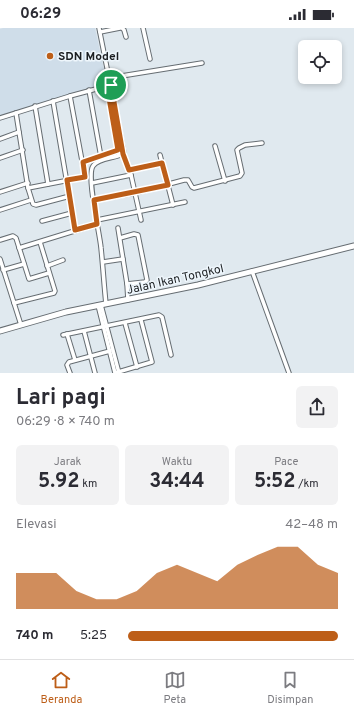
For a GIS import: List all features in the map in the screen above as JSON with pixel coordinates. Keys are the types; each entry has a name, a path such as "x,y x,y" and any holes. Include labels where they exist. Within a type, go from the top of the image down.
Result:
{"street":[{"path":"83,162 118,150 109,78 99,30 120,28 124,30 126,37"},
{"path":"143,28 150,59"},
{"path":"109,78 202,63"},
{"path":"0,118 88,90 109,86"},
{"path":"109,86 123,154 131,175 141,220"},
{"path":"88,90 101,157"},
{"path":"28,188 85,177 70,96"},
{"path":"53,101 75,230"},
{"path":"35,106 48,184"},
{"path":"16,113 31,200 36,205 70,196"},
{"path":"0,139 20,132"},
{"path":"94,200 135,193 188,180 194,188 225,181 242,175 237,150 245,145 262,143"},
{"path":"215,146 225,181"},
{"path":"0,158 23,150"},
{"path":"123,154 95,164 92,169 94,200 103,262 102,305 104,327 117,373 148,364 152,361 141,320"},
{"path":"160,155 173,205"},
{"path":"129,170 162,163"},
{"path":"92,183 131,175"},
{"path":"0,192 28,183"},
{"path":"0,210 31,200"},
{"path":"19,248 97,222 139,211 185,202"},
{"path":"42,221 72,213"},
{"path":"118,228 127,284 128,300"},
{"path":"120,238 134,234 138,235 147,280 145,282 127,284"},
{"path":"0,240 15,236 30,279 49,273"},
{"path":"14,303 54,293 55,291 40,242"},
{"name":"Jalan Ikan Tongkol","path":"0,331 66,312 128,300 354,246"},
{"path":"0,259 21,325"},
{"path":"103,262 123,259"},
{"path":"47,266 63,260"},
{"path":"3,270 24,264"},
{"path":"252,271 289,373"},
{"path":"62,335 161,316 172,355"},
{"path":"125,323 137,367"},
{"path":"84,331 95,373"},
{"path":"67,334 75,360"},
{"path":"70,373 67,364 75,360 111,351"}],"shaded area":[{"name":"SDN Model","path":"95,28 107,83 0,116 0,29"}],"place":[{"name":"SDN Model","path":"50,56"}],"route":[{"path":"111,85 123,154 129,170 162,163 168,185 135,193 94,200 97,224 75,230 67,180 85,177 83,162 116,152 118,150 107,86 111,85"}]}
